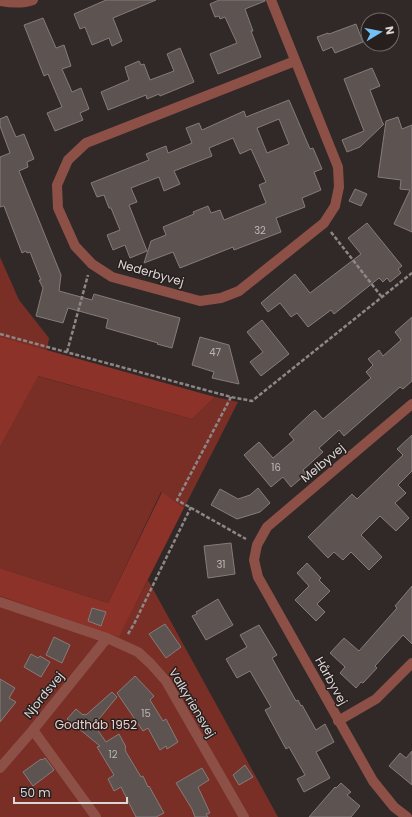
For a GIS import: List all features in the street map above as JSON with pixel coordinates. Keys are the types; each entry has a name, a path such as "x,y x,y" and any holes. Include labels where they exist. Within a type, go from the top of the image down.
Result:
{"street":[{"path":"0,2 12,3 28,2 33,0"},
{"name":"Nederbyvej","path":"271,0 338,167 339,187 335,206 324,223 239,291 221,298 200,301 112,277 92,264 75,246 58,208 57,185 68,160 86,143 295,61"},
{"name":"Melbyvej","path":"257,545 267,527 412,404"},
{"name":"Hårbyvej","path":"257,545 254,560 258,577 373,781 394,807 407,817"},
{"name":"Valkyriensvej","path":"0,602 107,638 138,652 166,681 244,817"},
{"name":"Njordsvej","path":"0,768 33,730 107,638"},
{"path":"338,721 376,699 412,662"},
{"path":"33,730 96,817"}],"path":[{"path":"324,223 381,296"},
{"path":"67,352 92,264"},
{"path":"0,334 231,397 252,400 381,296 412,273"},
{"path":"231,397 177,500 257,545"},
{"path":"121,644 134,624 191,507"}],"green space":[{"path":"0,257 19,300 49,338 47,350 0,338"},
{"path":"37,376 192,419 215,397 238,402 184,508 161,492 108,603 0,568 0,447"},
{"name":"Godthåb 1952","path":"148,580 278,817 0,817 0,596 119,636"}],"shaded area":[{"path":"0,337 215,397 192,419 38,376 0,447"},
{"path":"162,492 184,508 119,637 0,596 0,568 108,603"}],"building":[{"path":"106,0 156,0 113,18 122,41 112,46 109,38 92,45 85,27 80,29 74,14"},
{"path":"219,0 265,1 245,9 253,31 251,31 261,57 218,74 210,54 237,43 225,17 220,19 219,16 215,17 210,4"},
{"path":"43,18 56,48 64,45 71,66 62,69 72,92 81,88 89,109 80,113 83,120 55,131 47,113 62,107 48,74 44,76 24,25"},
{"path":"356,24 360,34 360,43 335,53 332,47 323,51 317,37 328,33 329,34"},
{"path":"180,48 194,82 160,96 159,94 147,99 146,95 108,110 101,92 129,80 125,67 139,61 141,65 144,64 150,80 174,71 167,54"},
{"path":"372,68 380,86 370,90 384,124 360,147 347,152 342,140 364,131 344,79"},
{"path":"289,100 310,149 313,148 322,169 314,172 321,190 302,198 305,207 276,218 281,232 234,250 233,247 180,268 173,252 144,263 151,241 166,235 163,227 194,214 193,212 208,206 211,213 220,210 224,220 266,203 259,185 266,182 251,149 240,154 233,138 209,148 212,156 174,171 180,184 164,191 159,177 131,188 137,202 129,205 147,251 130,258 125,245 113,250 107,235 120,230 104,195 97,197 91,183 149,160 146,154 166,146 168,153 192,143 186,128 199,123 202,130 244,111 246,117","holes":["279,119 289,144 267,153 257,128"]},
{"path":"7,116 16,137 24,134 34,159 27,162 28,167 19,171 61,275 59,291 92,300 94,294 180,318 172,348 106,328 108,319 68,308 63,323 36,316 43,288 39,280 41,280 30,252 27,253 26,251 22,253 4,206 0,207 0,157 10,153 0,126 0,119"},
{"path":"398,117 402,129 412,125 412,232 394,224 410,190 400,189 401,180 378,177 386,121"},
{"path":"355,189 367,194 361,206 349,201"},
{"path":"367,223 402,266 398,269 401,273 390,282 387,278 383,282 379,278 334,314 331,310 308,327 297,313 291,317 280,303 268,312 261,303 295,274 310,293 361,254 348,238"},
{"path":"412,317 412,381 403,389 400,387 344,436 339,430 319,448 323,452 303,470 306,474 291,487 283,477 271,487 244,455 259,442 273,458 294,440 289,434 315,410 323,419 371,378 366,372 373,365 368,359 379,350 383,356 401,340 395,332"},
{"path":"262,320 289,354 261,376 250,362 263,352 247,332"},
{"path":"200,337 229,345 239,384 212,378 214,372 192,365"},
{"path":"412,435 412,471 398,485 406,493 395,503 409,518 396,531 380,516 361,535 382,557 369,570 351,552 343,560 334,552 328,558 308,537 352,494 357,499 403,455 397,449"},
{"path":"258,488 270,503 260,512 237,519 211,505 220,489 238,499 250,495"},
{"path":"231,543 235,574 208,578 204,546"},
{"path":"307,563 321,578 319,580 330,591 317,604 325,612 316,621 295,600 309,586 297,573"},
{"path":"412,586 412,644 403,635 375,666 377,668 363,683 361,682 356,688 340,673 345,667 330,653 344,638 359,651 397,608 395,606"},
{"path":"218,599 233,625 206,640 192,616"},
{"path":"92,608 106,612 101,626 88,621"},
{"path":"165,624 181,647 166,658 149,634"},
{"path":"259,625 277,655 272,658 296,701 298,700 301,706 302,705 316,730 325,724 334,742 316,752 330,778 304,792 297,779 305,775 289,747 286,749 265,710 271,707 250,671 237,678 226,659 247,647 240,635"},
{"path":"54,637 70,645 62,663 46,655"},
{"path":"31,654 38,658 40,656 50,662 41,677 24,667"},
{"path":"135,676 154,696 150,700 163,721 166,719 178,742 167,749 166,746 160,750 148,728 143,731 117,693"},
{"path":"0,679 15,688 9,698 16,702 0,722"},
{"path":"112,692 117,697 94,725 106,742 119,734 126,747 126,752 141,777 143,776 164,813 156,817 136,817 121,787 114,791 108,779 114,775 97,747 100,746 67,719 76,709 83,715 86,715"},
{"path":"412,751 412,785 389,766 400,753 406,758"},
{"path":"45,758 54,770 33,786 23,772 41,759 42,760"},
{"path":"245,765 253,777 239,785 233,775"},
{"path":"202,768 209,780 198,787 210,813 206,814 208,817 195,817 192,809 176,783"},
{"path":"341,783 351,792 347,795 360,806 351,817 309,817 335,787 336,788"}]}
